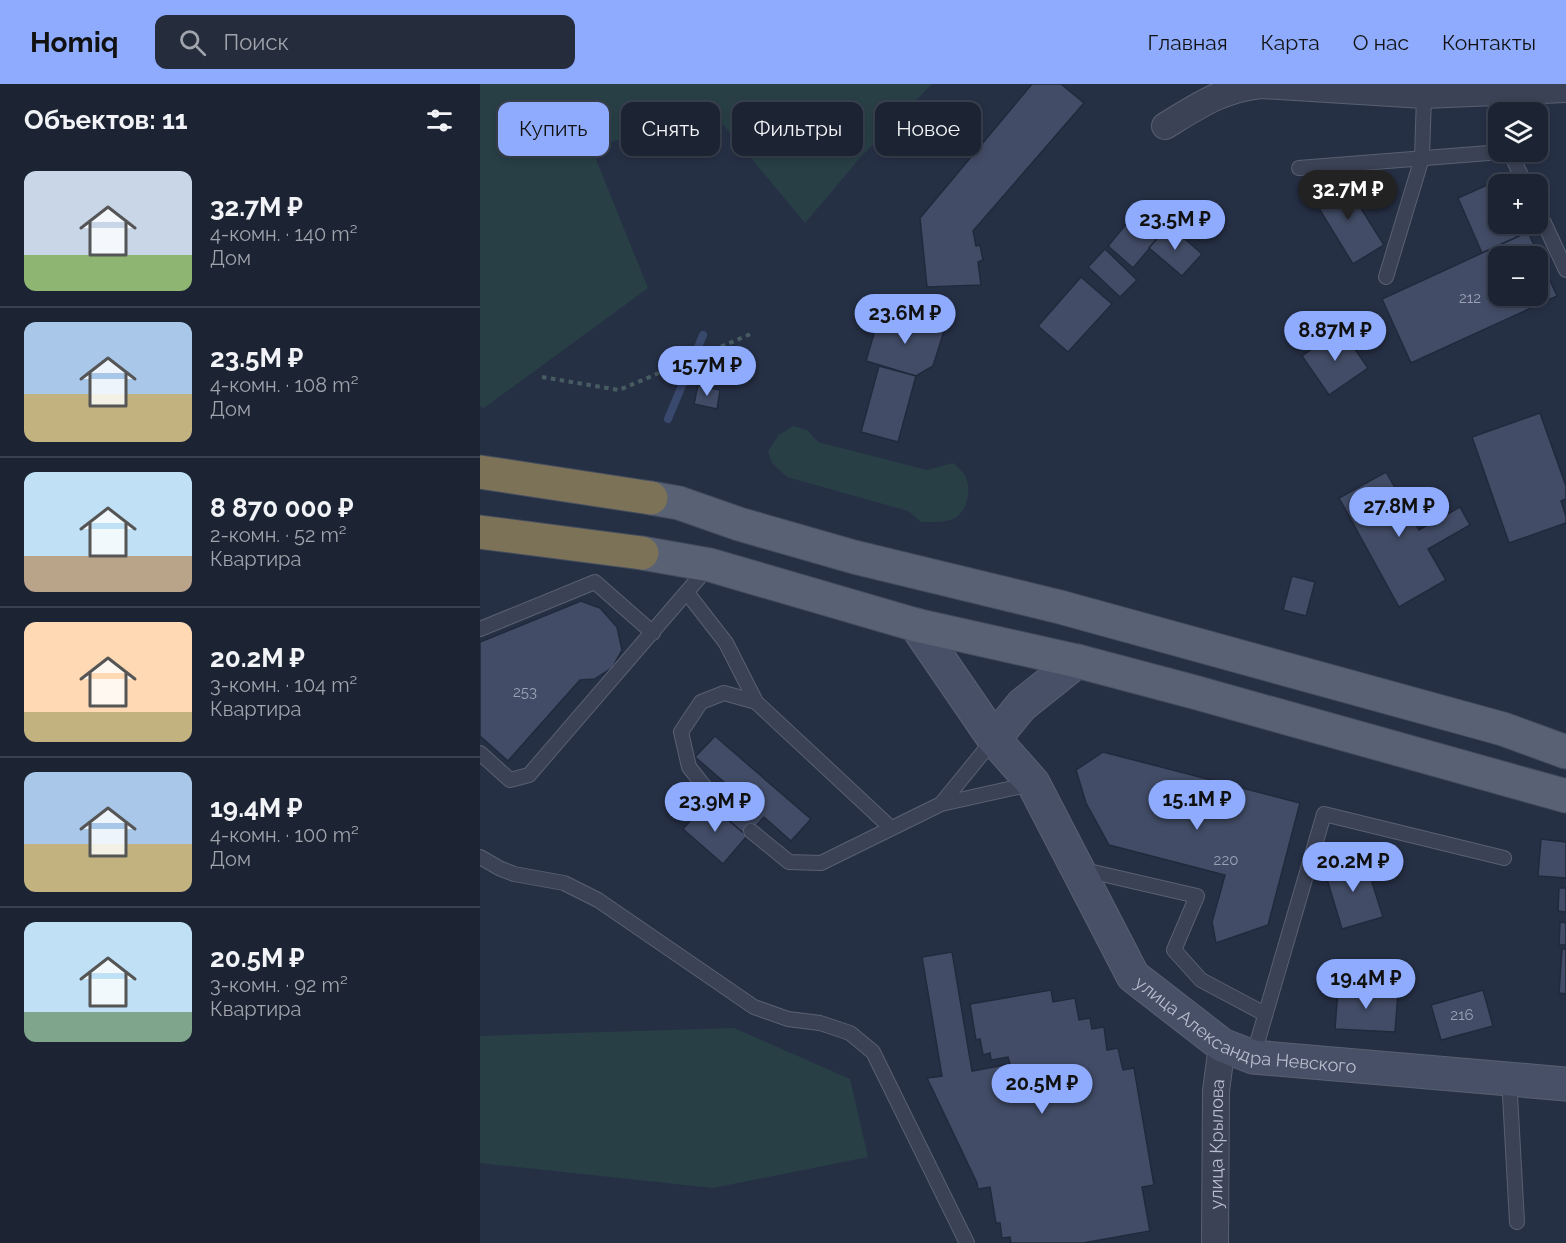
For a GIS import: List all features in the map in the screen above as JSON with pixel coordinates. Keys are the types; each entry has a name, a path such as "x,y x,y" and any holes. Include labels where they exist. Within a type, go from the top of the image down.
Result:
{"highway":[{"path":"480,472 651,498"},
{"path":"480,532 642,553"}],"main road":[{"path":"651,498 679,503 739,524 854,557 1060,607 1492,725 1566,752"},
{"path":"642,553 710,565 916,626 1077,662 1194,692 1566,796"}],"street":[{"path":"1165,126 1210,98 1244,87 1424,95 1566,89"},
{"name":"улица Александра Невского","path":"916,626 994,739 1033,783 1133,976 1222,1045 1253,1057 1509,1077 1566,1084"},
{"path":"994,739 1022,705 1077,662"},
{"name":"улица Крылова","path":"1215,1243 1216,1091 1222,1045"}],"lane":[{"path":"1386,277 1422,158 1424,95"},
{"path":"1299,168 1488,153"},
{"path":"1548,231 1566,270"},
{"path":"480,753 510,780 529,775 688,594 710,565"},
{"path":"480,629 596,582 653,633"},
{"path":"688,594 726,643 756,702 891,828"},
{"path":"712,796 689,767 681,732 701,702 724,693 756,702"},
{"path":"941,804 994,739"},
{"path":"751,831 789,862 821,863 941,804 1033,783"},
{"path":"1253,1057 1324,814 1504,858"},
{"path":"480,857 514,874 564,883 598,900 754,1007 788,1019 820,1023 850,1033 873,1052 967,1243"},
{"path":"1077,868 1197,896 1174,950 1201,980 1265,1014"},
{"path":"1509,1077 1517,1222"}],"path":[{"path":"542,377 619,390 753,333"}],"shaded area":[{"path":"480,84 932,84 914,102 875,102 875,143 863,155 863,102 732,102 732,135 720,121 720,102 621,102 621,140 609,143 609,102 498,102 498,156 595,156 648,288 484,408 480,406"},
{"path":"749,156 862,156 860,158 805,223"},
{"path":"793,426 807,430 818,442 927,470 953,463 963,473 968,485 966,504 960,514 951,520 921,522 908,511 787,477 772,463 768,451 779,435"},
{"path":"734,1028 850,1079 868,1157 713,1188 480,1163 480,1036"}],"building":[{"path":"1032,84 1061,84 1084,103 973,231 976,246 980,245 983,260 978,262 981,285 927,287 920,218 972,156 981,156 981,145"},
{"path":"1342,178 1384,245 1353,264 1312,197"},
{"path":"1488,185 1488,234 1524,234 1497,246 1488,246 1488,250 1482,253 1458,198"},
{"path":"1143,204 1169,225 1133,268 1108,246"},
{"path":"1169,225 1202,254 1182,276 1149,248"},
{"path":"1524,234 1529,234 1534,246 1497,246"},
{"path":"1105,249 1137,280 1120,297 1088,267"},
{"path":"1488,250 1488,306 1535,306 1411,363 1382,299"},
{"path":"1548,276 1557,296 1548,300"},
{"path":"1081,277 1112,304 1068,352 1038,326"},
{"path":"880,313 945,328 933,366 916,376 866,361"},
{"path":"1341,329 1368,368 1329,395 1302,356"},
{"path":"879,366 916,376 898,442 861,432"},
{"path":"698,385 720,390 717,409 694,404"},
{"path":"1540,413 1566,486 1566,499 1561,501 1566,523 1509,543 1472,437"},
{"path":"1386,472 1419,530 1460,507 1470,525 1428,549 1446,580 1399,607 1339,498"},
{"path":"1292,576 1315,582 1306,616 1283,610"},
{"path":"581,601 600,608 617,627 622,650 612,668 595,679 580,680 508,761 480,736 480,642"},
{"path":"715,736 811,819 791,841 764,817 747,836 707,802 724,782 695,757"},
{"path":"1103,752 1300,803 1268,925 1216,943 1212,922 1225,875 1109,845 1086,803 1076,770"},
{"path":"707,802 747,836 723,864 683,829"},
{"path":"1541,839 1566,842 1566,878 1538,876"},
{"path":"1364,857 1383,917 1342,929 1324,869"},
{"path":"1559,888 1566,888 1566,912 1558,911"},
{"path":"1560,922 1566,923 1566,945 1559,945"},
{"path":"1562,949 1566,949 1566,994 1559,993"},
{"path":"952,952 972,1071 1010,1064 1008,1057 991,1060 990,1053 983,1055 980,1039 976,1040 970,1004 1051,990 1053,1002 1075,998 1079,1020 1090,1018 1092,1029 1104,1027 1107,1050 1118,1048 1123,1070 1134,1068 1154,1185 1142,1187 1150,1231 1083,1243 1011,1243 1010,1237 1002,1238 1000,1223 996,1223 990,1187 978,1189 927,1078 942,1076 922,957"},
{"path":"1338,989 1398,992 1395,1032 1335,1029"},
{"path":"1483,990 1493,1026 1441,1040 1431,1005"}],"waterway":[{"path":"668,419 703,335"}]}
